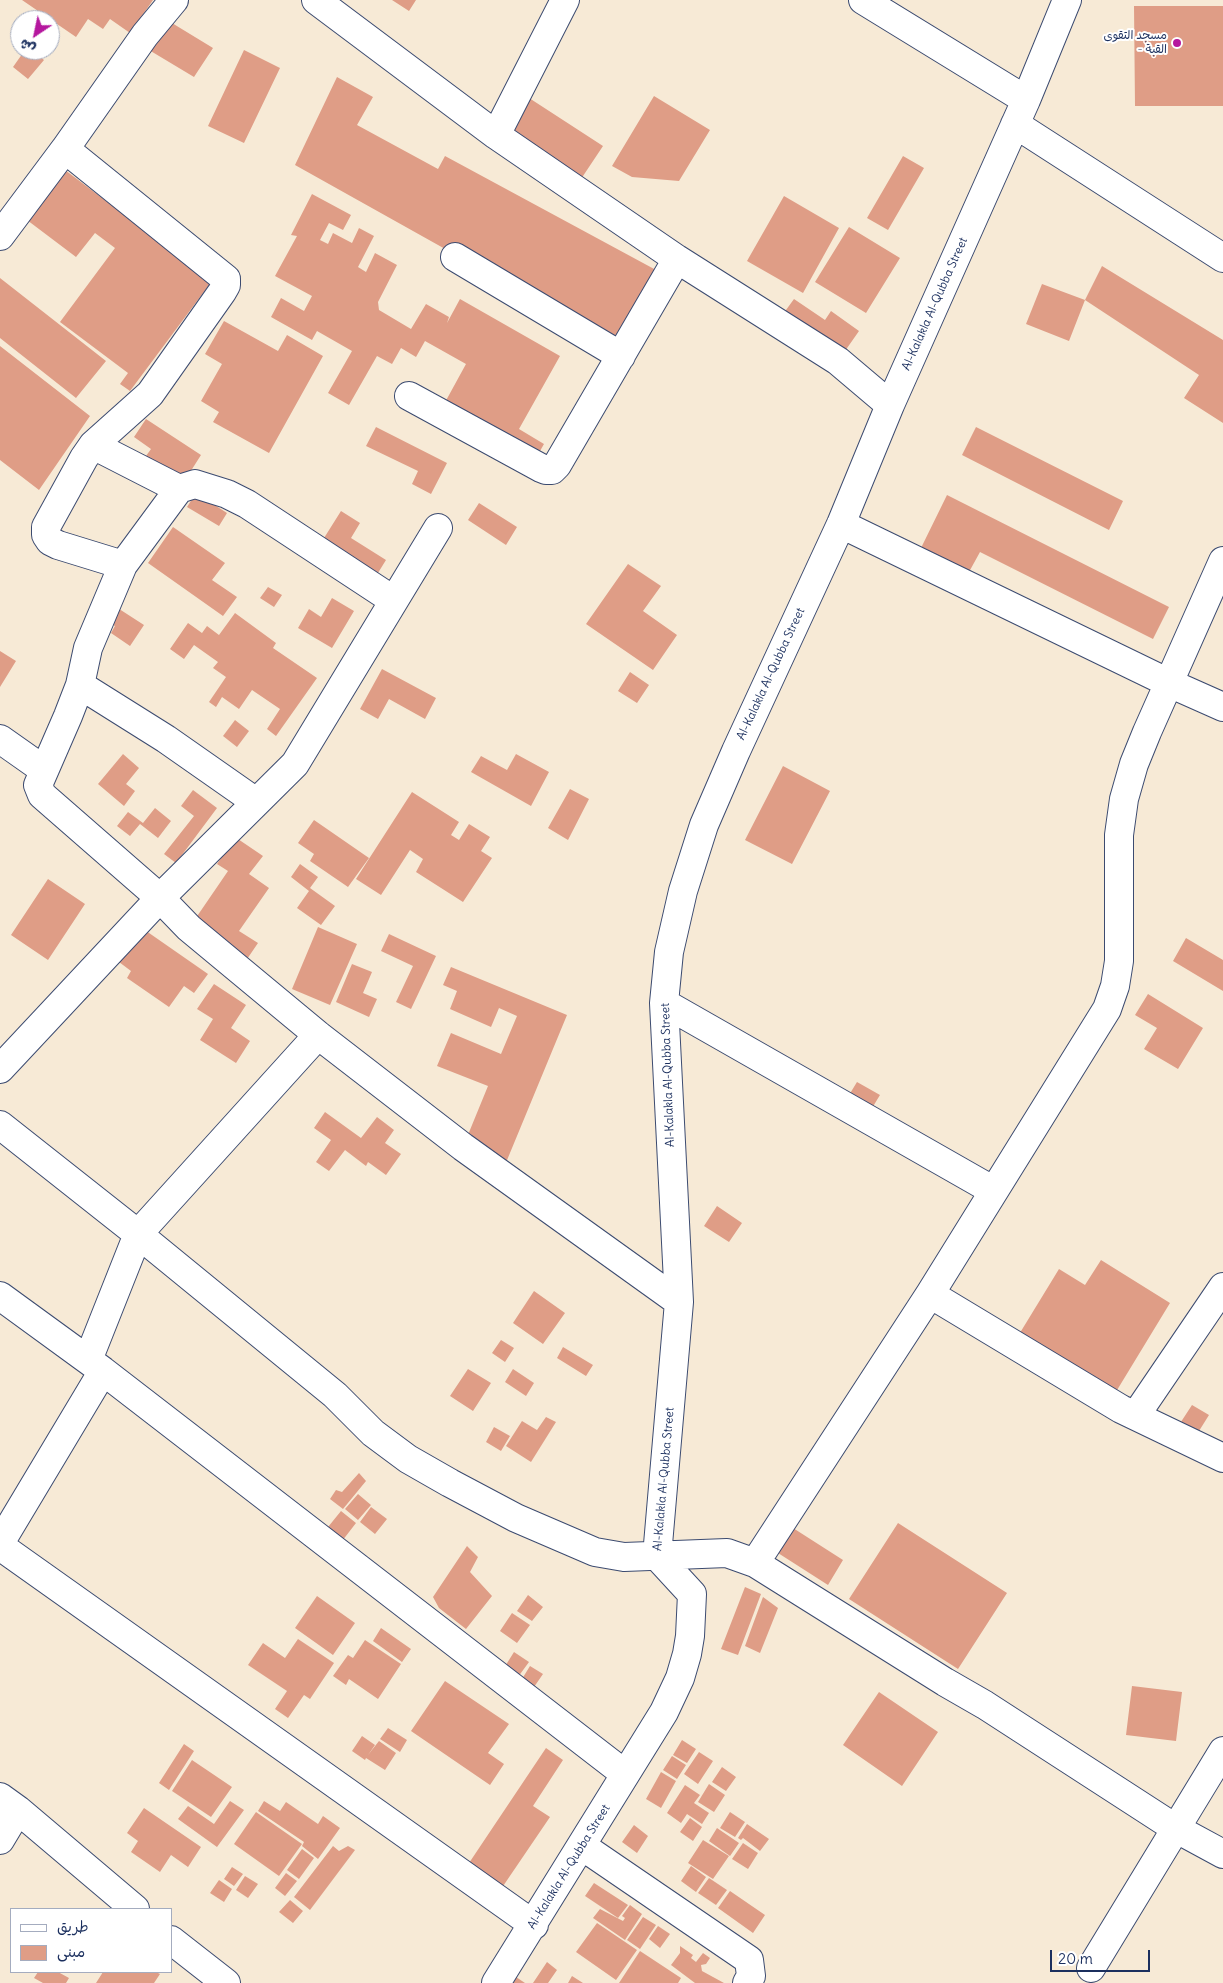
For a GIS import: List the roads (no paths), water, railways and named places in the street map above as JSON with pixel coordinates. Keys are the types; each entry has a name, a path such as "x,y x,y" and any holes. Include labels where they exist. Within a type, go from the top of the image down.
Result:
{"street":[{"path":"0,236 65,149 145,35 174,0"},
{"path":"316,0 496,135 677,259 838,361 890,405"},
{"path":"496,135 565,0"},
{"path":"863,0 1223,258"},
{"name":"Al-Kalakla Al-Qubba Street","path":"496,1983 534,1925 664,1712 680,1678 690,1636 692,1594 657,1556 679,1302 664,1003 669,952 683,890 704,825 736,751 841,524 890,405 1021,112 1067,0"},
{"path":"65,149 226,279 226,285 222,292 150,394 93,445 46,527 46,535 50,541 58,545 123,565"},
{"path":"455,257 621,356"},
{"path":"409,396 541,468 552,470 557,465 677,259"},
{"path":"93,445 179,489"},
{"path":"393,600 248,504 227,494 195,484 179,489 123,565 88,648 80,685 38,785 42,795 160,898 189,928 318,1036 463,1147 679,1302"},
{"path":"841,524 1169,683 1223,707"},
{"path":"0,1069 160,898 295,764 438,528"},
{"path":"755,1563 930,1294 1107,1009 1115,986 1119,961 1119,835 1124,799 1134,764 1223,561"},
{"path":"80,685 166,739 256,802"},
{"path":"0,739 44,770"},
{"path":"664,1003 994,1191"},
{"path":"318,1036 138,1234 96,1365 0,1544 534,1925"},
{"path":"0,1125 138,1234 335,1395 373,1432 408,1459 516,1518 595,1552 624,1556 727,1553 755,1563 985,1705 1175,1828 1223,1854"},
{"path":"1136,1415 1223,1287"},
{"path":"930,1294 1121,1409 1223,1458"},
{"path":"0,1296 96,1365 625,1774"},
{"path":"1092,1968 1223,1751"},
{"path":"0,1840 9,1804 134,1908"},
{"path":"582,1846 749,1960 751,1976 747,1983"},
{"path":"172,1941 210,1978"}],"place":[{"name":"مسجد التقوى - القبة","path":"1177,43"}]}
